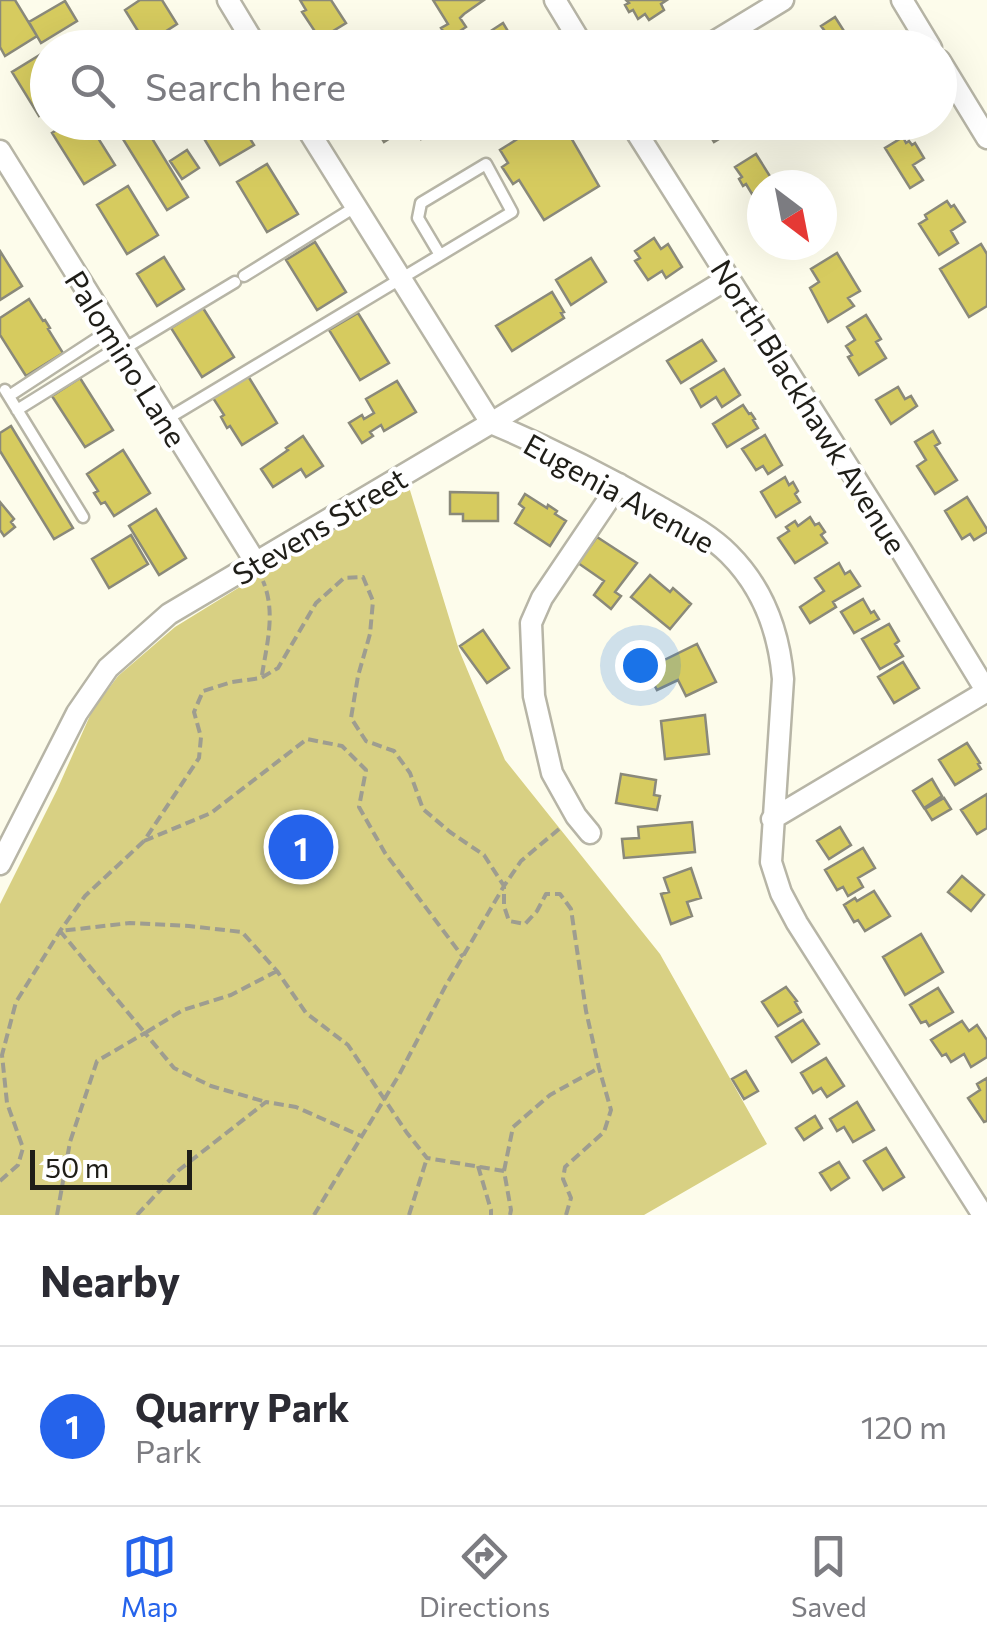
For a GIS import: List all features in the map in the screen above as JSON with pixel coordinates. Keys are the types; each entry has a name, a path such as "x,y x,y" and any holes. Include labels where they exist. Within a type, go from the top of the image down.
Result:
{"street":[{"path":"228,0 246,30"},
{"path":"554,0 573,30"},
{"path":"734,30 784,0"},
{"path":"902,0 920,30"},
{"path":"957,89 987,138"},
{"name":"Eugenia Avenue","path":"314,140 491,423 619,484 687,523 720,547 762,597 780,650 783,679 771,862 781,893 984,1215"},
{"name":"North Blackhawk Avenue","path":"642,140 987,691"},
{"name":"Palomino Lane","path":"0,151 256,563"},
{"name":"Stevens Street","path":"0,864 76,713 108,668 170,614 730,278"},
{"path":"590,833 552,772 534,696 531,624 542,598 619,484"},
{"path":"772,819 987,691"}],"lane":[{"path":"166,420 512,212 486,164 420,204 418,218 440,255"},
{"path":"83,517 7,393 240,279 356,207"},
{"path":"18,410 117,342"}],"path":[{"path":"256,563 268,593 271,620 261,678"},
{"path":"0,1182 18,1165 23,1148 6,1103 2,1056 16,1002 85,896 144,841 199,758 201,737 194,712 202,691 261,678 278,668 316,603 344,578 362,576 373,600 370,634 351,718 366,741 394,751 410,774 423,809 484,855 504,886 509,920 525,924 546,894 560,894 571,910 582,993 611,1110 604,1132 565,1167 563,1180 571,1198 566,1215"},
{"path":"144,841 211,813 306,739 342,746 366,770 359,807 385,854 464,958"},
{"path":"314,1215 504,886 520,861 560,827 566,798"},
{"path":"60,931 130,924 242,932 277,971 306,1013 348,1045 427,1158 504,1172"},
{"path":"60,931 174,1068 210,1086 296,1106 361,1136"},
{"path":"57,1215 70,1142 97,1062 183,1010 231,995 277,971"},
{"path":"510,1215 504,1172 513,1127 550,1094 599,1068"},
{"path":"137,1215 179,1170 266,1102"},
{"path":"409,1215 427,1158"},
{"path":"478,1166 490,1215"}],"shaded area":[{"path":"409,487 459,650 505,760 660,954 767,1144 644,1215 0,1215 0,904 92,711 118,676 175,627"}],"building":[{"path":"0,0 15,0 33,30 30,30 30,40 5,56 0,47"},
{"path":"140,0 162,0 177,24 168,30 137,30 125,10"},
{"path":"300,0 331,0 346,23 335,30 314,30 302,12 306,10"},
{"path":"433,0 484,0 460,18 466,27 462,30 442,30 448,24"},
{"path":"626,0 667,0 661,4 664,10 649,20 645,14 638,19 633,10 629,12"},
{"path":"65,1 77,21 62,30 34,30 29,22"},
{"path":"835,17 843,30 824,30 821,26"},
{"path":"30,61 30,101 12,72"},
{"path":"56,140 99,140 115,165 84,184"},
{"path":"124,140 153,140 188,197 167,210"},
{"path":"205,140 251,140 254,145 220,165"},
{"path":"516,140 572,140 599,186 544,220 519,180 513,184 502,167 508,163 500,150"},
{"path":"898,140 915,143 924,158 913,165 923,180 910,188 885,148"},
{"path":"187,150 199,168 182,179 170,161"},
{"path":"756,154 766,170 747,170 747,186 743,186 735,167"},
{"path":"267,164 298,214 267,232 237,182"},
{"path":"128,186 158,235 127,254 97,205"},
{"path":"947,201 965,222 951,231 958,243 939,255 919,224 927,219 925,215"},
{"path":"654,238 661,249 668,244 682,267 666,278 662,271 648,280 635,261 640,258 635,251"},
{"path":"315,242 346,292 317,310 286,260"},
{"path":"981,244 987,254 987,306 969,317 940,269"},
{"path":"0,251 22,286 0,300"},
{"path":"837,253 860,291 848,298 854,306 828,322 810,288 819,282 811,269 826,260 837,260"},
{"path":"164,257 184,289 157,306 137,274"},
{"path":"591,258 606,282 571,305 556,280"},
{"path":"552,292 564,318 512,351 496,326"},
{"path":"29,299 63,353 26,376 0,335 0,318"},
{"path":"203,308 234,357 202,377 171,328"},
{"path":"358,313 389,363 360,380 329,330"},
{"path":"866,315 881,339 876,342 886,358 859,375 848,357 852,355 846,346 855,340 847,327"},
{"path":"702,340 716,361 681,383 667,361"},
{"path":"724,369 740,395 722,407 716,397 701,407 691,389"},
{"path":"248,376 277,423 242,445 230,426 227,428 213,398"},
{"path":"80,378 113,430 85,447 52,396"},
{"path":"397,381 416,412 384,431 381,425 362,443 349,423 374,413 366,399"},
{"path":"898,387 905,399 911,396 917,406 891,424 876,400"},
{"path":"743,405 758,428 727,447 713,424"},
{"path":"11,426 73,528 54,539 0,451 0,433"},
{"path":"933,431 940,443 935,446 957,480 935,494 917,466 926,460 915,442"},
{"path":"765,435 782,465 768,474 763,466 756,470 742,449"},
{"path":"303,436 323,466 306,477 301,469 273,487 261,469"},
{"path":"123,450 150,493 114,516 105,502 101,504 87,474"},
{"path":"785,477 789,485 793,482 800,502 776,517 761,492"},
{"path":"450,492 498,493 498,521 463,521 463,514 450,514"},
{"path":"525,494 547,508 548,505 566,521 550,546 515,523 524,508 519,504"},
{"path":"967,497 987,529 974,540 970,534 962,539 945,511"},
{"path":"0,502 14,519 11,522 15,527 4,536 0,530"},
{"path":"156,509 186,558 159,575 129,526"},
{"path":"810,517 825,532 821,535 827,543 795,563 778,538 795,521 798,526"},
{"path":"131,535 148,564 109,588 92,559"},
{"path":"597,537 637,563 615,592 621,596 611,609 594,595 604,581 578,563"},
{"path":"839,563 860,586 833,602 836,607 810,623 800,607 824,591 815,578"},
{"path":"650,575 691,604 670,629 631,597"},
{"path":"863,599 879,619 854,633 841,612"},
{"path":"889,624 903,656 880,669 862,639"},
{"path":"483,630 509,668 487,683 460,646"},
{"path":"697,644 716,682 686,696 678,680 657,690 646,669"},
{"path":"903,662 919,688 894,703 878,677"},
{"path":"705,715 709,754 665,759 661,721"},
{"path":"967,743 981,769 955,785 939,760"},
{"path":"621,774 656,780 654,795 660,796 657,810 616,803"},
{"path":"932,779 942,796 924,808 913,791"},
{"path":"987,794 987,828 977,834 961,810"},
{"path":"944,798 951,809 932,820 925,809"},
{"path":"692,822 695,852 624,858 622,839 639,838 638,827"},
{"path":"840,827 851,845 829,859 817,841"},
{"path":"863,848 875,868 858,878 863,887 848,896 843,887 837,890 825,870"},
{"path":"691,868 701,898 687,902 692,916 671,924 661,894 669,892 664,878"},
{"path":"962,876 984,895 971,911 948,892"},
{"path":"874,891 890,916 865,931 844,905"},
{"path":"921,934 943,972 905,995 883,957"},
{"path":"786,987 801,1012 778,1026 762,1002"},
{"path":"938,988 953,1012 929,1026 926,1021 921,1023 910,1005"},
{"path":"803,1020 819,1044 792,1062 776,1037"},
{"path":"962,1021 969,1031 977,1025 987,1040 987,1057 971,1067 964,1054 951,1062 946,1054 942,1056 931,1040"},
{"path":"826,1058 844,1086 827,1097 821,1088 813,1093 801,1073"},
{"path":"746,1071 758,1091 744,1099 732,1079"},
{"path":"987,1078 984,1122 968,1098 980,1090 977,1084"},
{"path":"857,1102 874,1130 853,1142 844,1127 837,1131 830,1119"},
{"path":"815,1116 822,1128 804,1140 796,1128"},
{"path":"886,1148 904,1177 883,1190 864,1161"},
{"path":"839,1162 849,1178 831,1190 820,1173"}],"place":[{"name":"Quarry Park","path":"301,847"}]}
